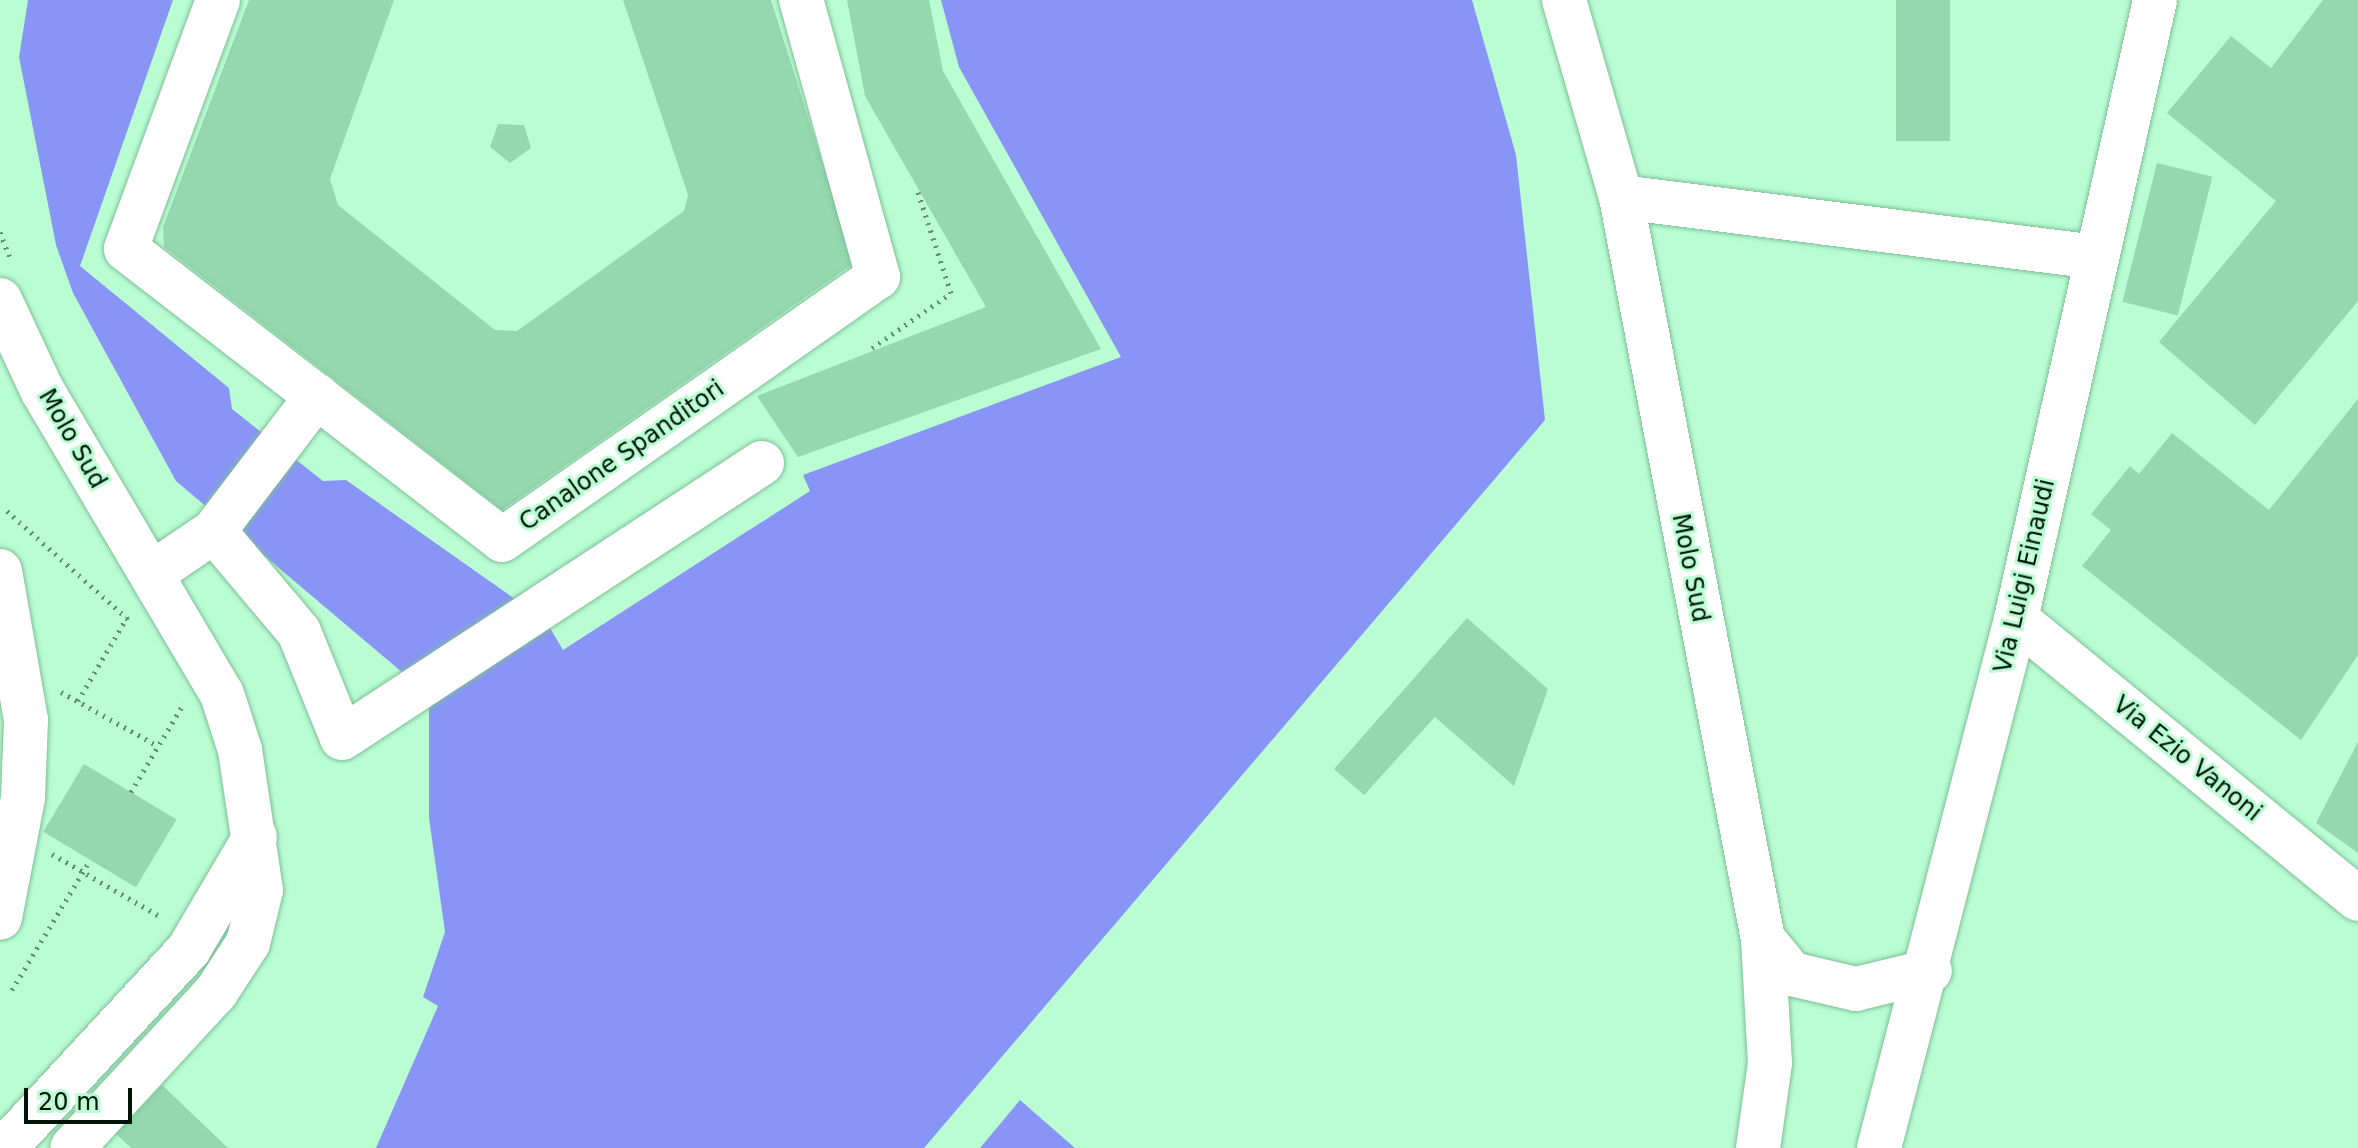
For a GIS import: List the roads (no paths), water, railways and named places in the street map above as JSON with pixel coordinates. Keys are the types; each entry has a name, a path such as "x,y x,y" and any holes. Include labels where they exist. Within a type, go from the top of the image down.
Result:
{"street":[{"name":"Canalone Spanditori","path":"218,0 126,249 306,410 502,540 878,277 801,0"},
{"name":"Molo Sud","path":"1564,0 1621,197 1763,939 1770,1063 1758,1148"},
{"name":"Via Luigi Einaudi","path":"1879,1148 1930,971 2016,619 2155,0"},
{"path":"1621,197 2097,257"},
{"name":"Molo Sud","path":"0,300 42,390 154,572 222,694 255,837 261,890 248,943 216,992 72,1148"},
{"path":"154,572 216,526 306,410"},
{"path":"216,526 299,632 342,738 762,463"},
{"path":"0,571 23,676 23,798 0,918"},
{"name":"Via Ezio Vanoni","path":"2016,619 2358,899"},
{"path":"5,1148 189,949 255,837"},
{"name":"Molo Sud","path":"1763,939 1792,974 1856,989 1930,971"}],"water":[{"path":"28,0 173,0 80,266 229,388 232,409 323,481 346,480 546,621 563,650 810,491 803,475 1121,357 959,67 941,0 1472,0 1516,155 1545,420 924,1148 376,1148 438,1006 423,997 445,932 429,818 429,695 176,481 73,293 56,245 19,57"},
{"path":"1020,1100 1075,1148 980,1148"}]}
